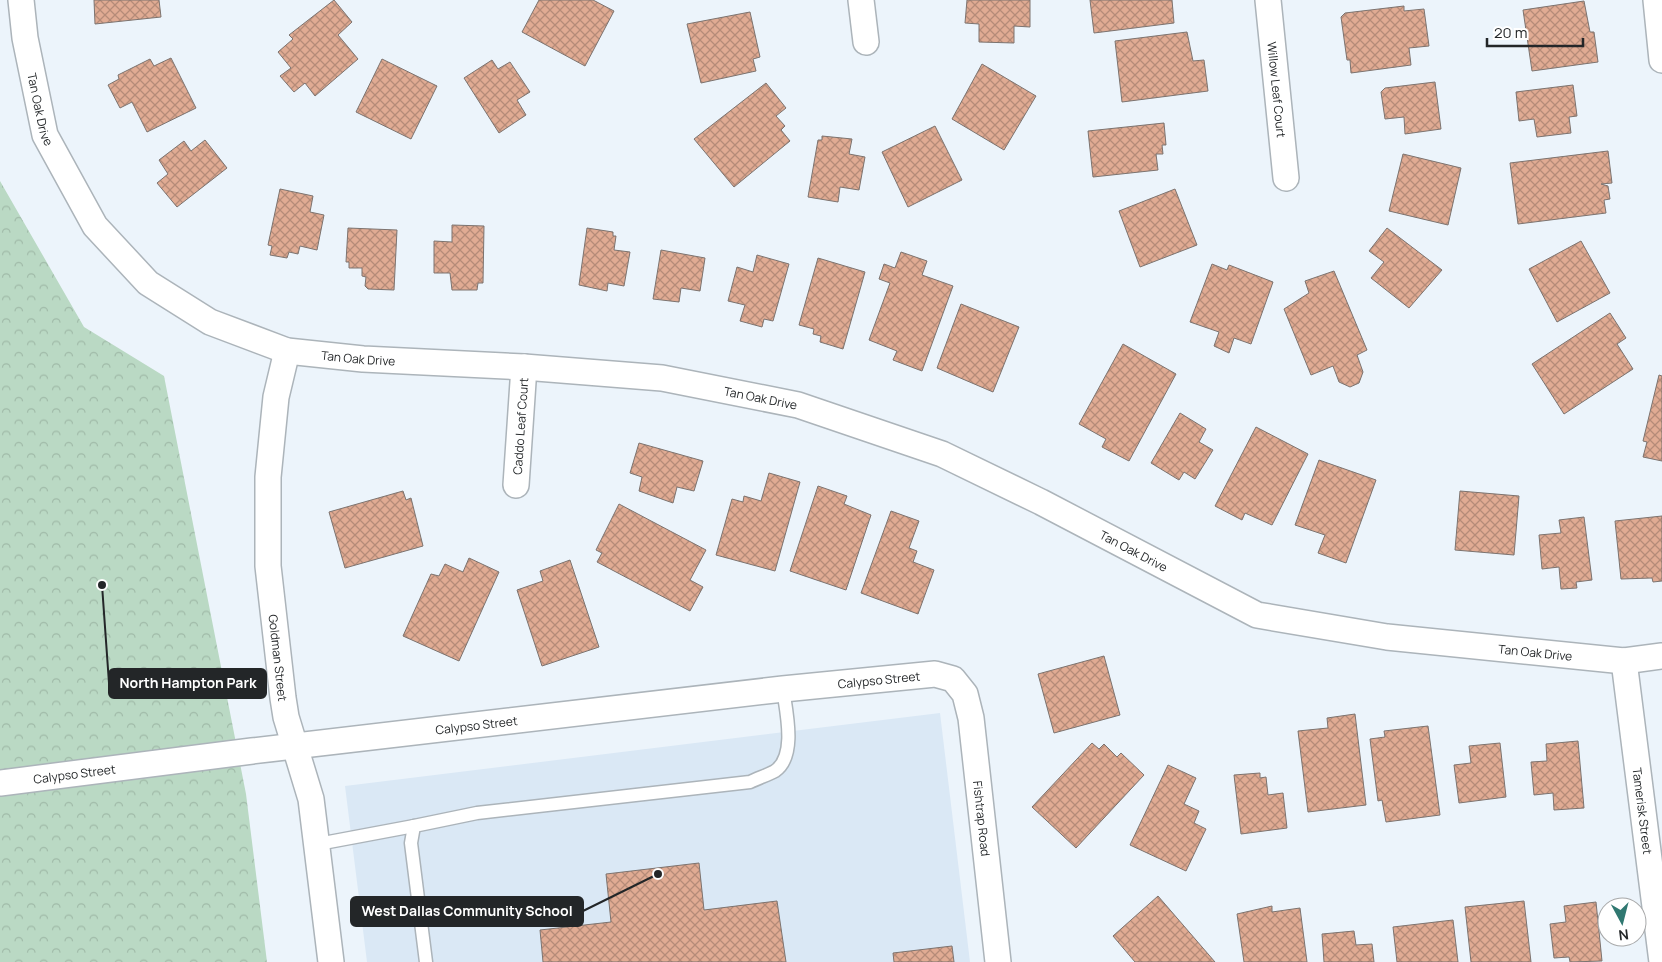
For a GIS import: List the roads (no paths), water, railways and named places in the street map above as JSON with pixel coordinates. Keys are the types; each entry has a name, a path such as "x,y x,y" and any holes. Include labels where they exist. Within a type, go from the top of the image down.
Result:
{"street":[{"name":"Tan Oak Drive","path":"21,0 25,38 45,135 95,226 148,283 210,322 287,351 363,359 662,378 808,408 942,454 1041,502 1257,615 1387,637 1624,661 1662,656"},
{"path":"861,0 866,42"},
{"name":"Willow Leaf Court","path":"1268,0 1286,178"},
{"path":"1656,0 1662,60"},
{"name":"Goldman Street","path":"287,351 276,397 268,477 268,566 286,717 309,788 318,844 331,962"},
{"name":"Caddo Leaf Court","path":"516,484 524,368"},
{"name":"Tamerisk Street","path":"1624,661 1662,962"},
{"name":"Calypso Street","path":"0,782 783,689 934,674 953,679"},
{"name":"Fishtrap Road","path":"953,679 965,694 971,718 998,962"}],"lane":[{"path":"318,844 478,813 750,782 776,770 788,751 788,723 783,689"},
{"path":"414,826 411,842 426,962"}],"place":[{"name":"North Hampton Park","path":"102,585"},
{"name":"West Dallas Community School","path":"658,874"}]}
